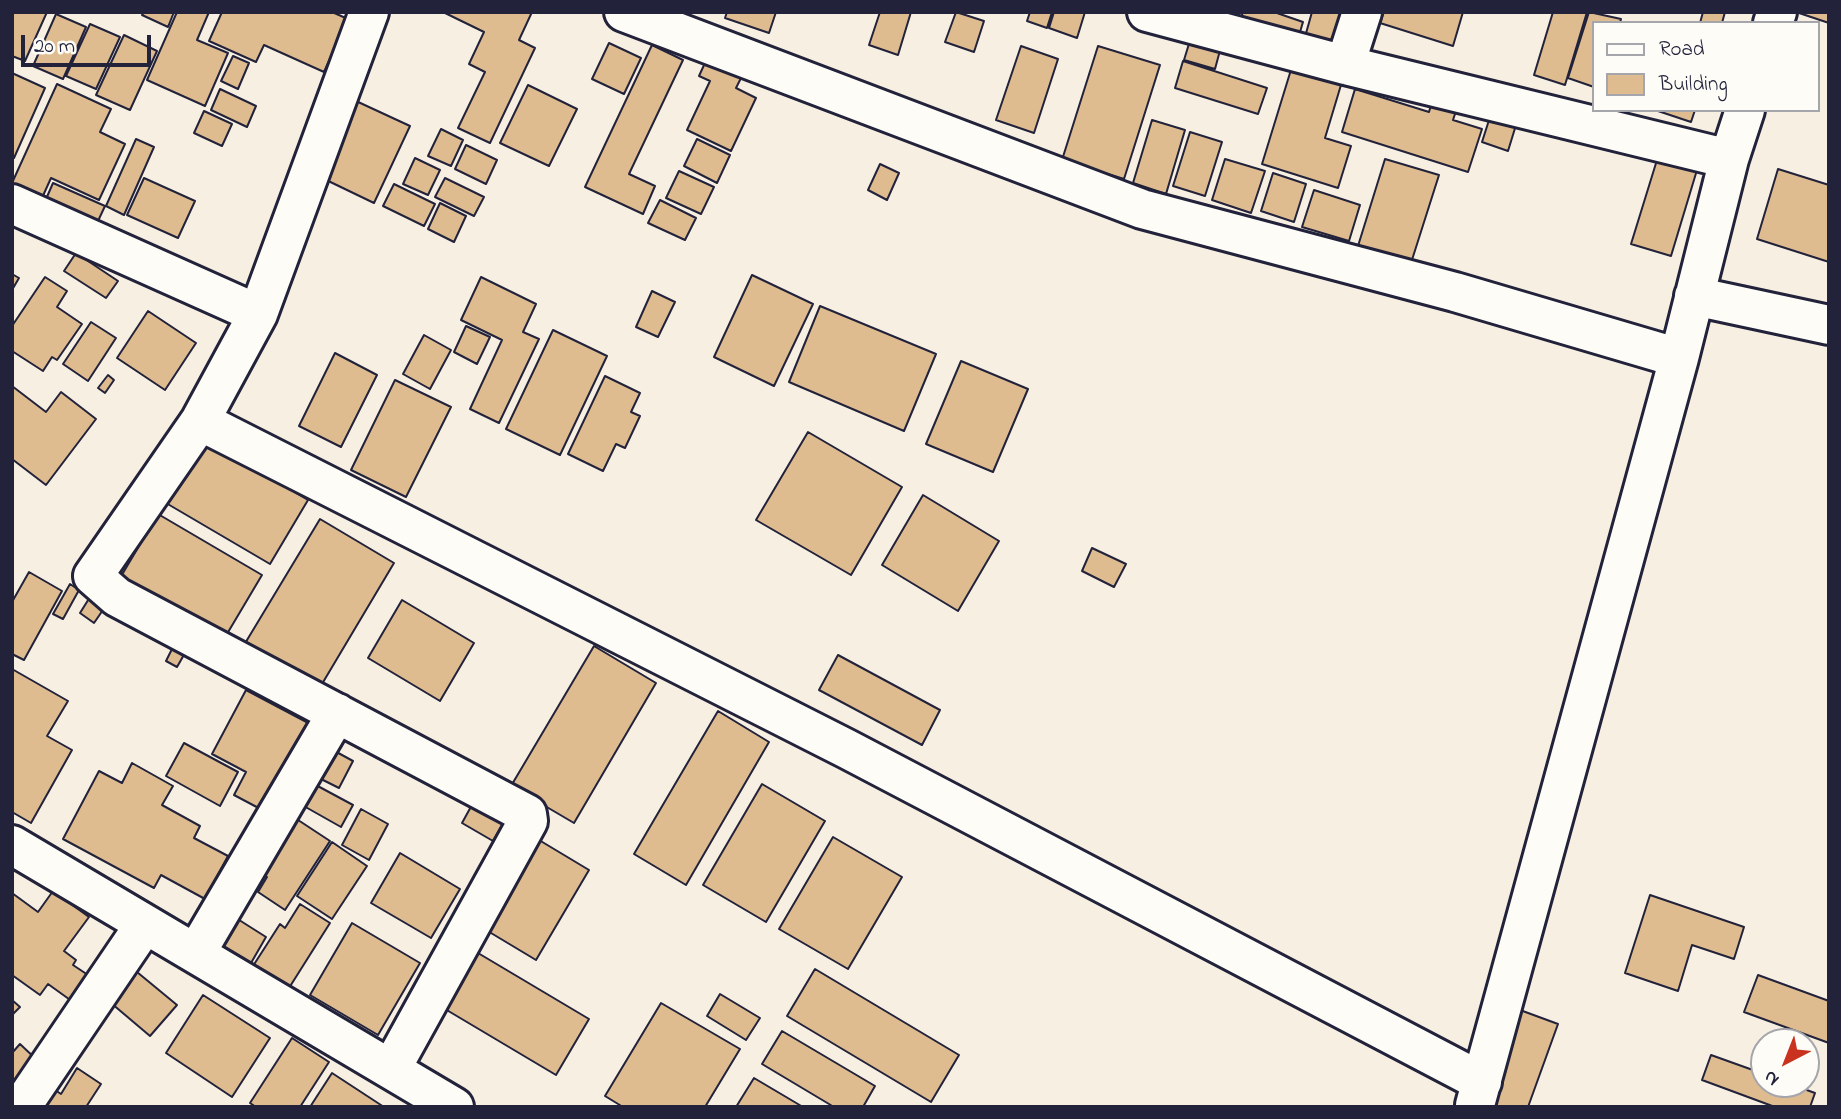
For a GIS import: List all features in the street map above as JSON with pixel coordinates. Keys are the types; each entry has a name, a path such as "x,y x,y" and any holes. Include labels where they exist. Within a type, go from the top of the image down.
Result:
{"street":[{"path":"369,12 258,314 200,421 93,576 117,597 521,809 528,821 391,1069"},
{"path":"625,12 1142,209 1455,292 1679,358"},
{"path":"1147,12 1345,65 1729,159"},
{"path":"1345,65 1362,12"},
{"path":"200,421 859,755 1478,1094 1679,358 1729,159 1744,112"},
{"path":"12,204 258,314"},
{"path":"1694,296 1829,325"},
{"path":"196,953 337,713"},
{"path":"12,845 454,1107"},
{"path":"21,1107 145,924"}],"building":[{"path":"12,12 47,12 25,61 12,56"},
{"path":"144,12 174,12 168,27 142,15"},
{"path":"177,12 209,12 197,40 228,53 205,106 147,80"},
{"path":"222,12 332,12 348,19 324,72 264,45 256,62 209,41"},
{"path":"443,12 532,12 519,40 535,48 490,143 458,128 485,72 469,64 484,32"},
{"path":"727,12 776,12 769,33 725,18"},
{"path":"880,12 911,12 898,55 869,45"},
{"path":"956,12 984,21 974,52 945,42"},
{"path":"1030,12 1052,12 1047,28 1027,21"},
{"path":"1054,12 1085,12 1077,38 1049,28"},
{"path":"1243,12 1274,12 1303,22 1297,42 1239,23"},
{"path":"1312,12 1343,13 1330,53 1303,44"},
{"path":"1384,12 1463,12 1453,46 1380,23"},
{"path":"1553,12 1587,12 1565,85 1534,75"},
{"path":"1589,12 1621,19 1592,21 1592,86 1568,78"},
{"path":"1703,12 1725,12 1723,21 1701,21"},
{"path":"1796,12 1829,12 1829,23"},
{"path":"56,14 86,27 63,79 33,66"},
{"path":"90,24 120,37 96,89 66,76"},
{"path":"1192,34 1222,43 1215,69 1184,60"},
{"path":"124,35 157,51 130,110 96,95"},
{"path":"609,43 641,58 624,94 592,79"},
{"path":"652,45 683,60 629,174 655,186 643,214 585,187"},
{"path":"1021,46 1058,59 1034,133 996,120"},
{"path":"1098,46 1160,65 1124,179 1062,160"},
{"path":"710,52 746,68 736,88 756,98 731,151 687,130 710,81 699,76"},
{"path":"233,56 249,63 238,89 221,81"},
{"path":"1294,60 1344,75 1325,138 1351,146 1338,188 1262,164"},
{"path":"1183,61 1267,88 1258,114 1175,88"},
{"path":"12,73 45,88 14,158 12,158"},
{"path":"57,84 111,109 100,132 125,144 99,200 51,178 37,209 12,197 12,183"},
{"path":"528,85 577,109 549,166 500,143"},
{"path":"220,89 256,106 247,127 211,110"},
{"path":"1355,89 1429,112 1435,91 1460,99 1453,120 1482,129 1468,172 1342,132"},
{"path":"356,101 410,126 374,203 320,177"},
{"path":"204,111 232,124 222,146 194,133"},
{"path":"1661,112 1694,112 1691,122"},
{"path":"1490,117 1516,125 1508,151 1482,142"},
{"path":"1152,120 1185,130 1166,194 1133,183"},
{"path":"441,129 463,140 451,166 428,156"},
{"path":"1190,132 1222,142 1205,196 1173,186"},
{"path":"136,139 154,147 124,215 106,206"},
{"path":"697,139 730,155 717,183 684,166"},
{"path":"466,145 497,160 486,184 455,169"},
{"path":"1661,147 1700,160 1671,256 1631,244"},
{"path":"415,158 440,170 428,195 403,184"},
{"path":"1225,159 1265,171 1251,213 1212,200"},
{"path":"1385,159 1439,175 1411,263 1358,246"},
{"path":"880,164 899,173 887,200 868,190"},
{"path":"1778,169 1829,185 1829,262 1757,239"},
{"path":"679,171 714,187 701,214 666,198"},
{"path":"1273,173 1306,184 1294,222 1261,211"},
{"path":"144,178 195,201 178,238 127,215"},
{"path":"445,178 484,197 474,216 435,197"},
{"path":"53,183 105,206 91,236 40,213"},
{"path":"394,184 435,204 424,226 383,206"},
{"path":"1314,190 1360,205 1349,241 1302,227"},
{"path":"660,200 696,218 685,240 648,223"},
{"path":"440,203 466,216 454,242 428,229"},
{"path":"76,253 118,281 106,298 64,271"},
{"path":"12,274 19,278 12,290"},
{"path":"752,275 813,304 774,386 714,357"},
{"path":"45,277 67,291 57,307 82,324 57,360 52,357 43,371 12,351 12,326"},
{"path":"481,277 536,304 523,332 539,339 499,423 470,409 502,340 461,320"},
{"path":"652,291 675,302 658,337 636,327"},
{"path":"820,306 936,354 904,431 789,382"},
{"path":"148,311 196,343 165,390 117,358"},
{"path":"91,322 116,338 88,381 63,364"},
{"path":"466,326 490,337 477,364 454,352"},
{"path":"553,330 607,356 560,455 506,429"},
{"path":"424,335 451,350 430,389 403,374"},
{"path":"335,353 377,375 341,447 299,426"},
{"path":"961,361 1028,389 993,472 926,444"},
{"path":"108,375 114,380 105,393 98,388"},
{"path":"605,376 640,393 631,412 640,416 625,448 616,444 603,471 568,454"},
{"path":"395,380 451,407 406,497 351,470"},
{"path":"12,386 46,412 61,392 96,419 46,485 12,459"},
{"path":"808,432 902,487 851,575 756,520"},
{"path":"204,438 308,500 270,564 166,503"},
{"path":"923,495 999,541 958,611 882,565"},
{"path":"158,514 262,575 224,639 120,578"},
{"path":"320,519 394,563 319,689 244,645"},
{"path":"1092,548 1126,564 1114,587 1082,571"},
{"path":"29,572 62,591 24,660 12,654 12,602"},
{"path":"70,584 79,590 63,619 53,614"},
{"path":"90,597 105,607 94,623 80,613"},
{"path":"402,600 474,643 440,701 368,658"},
{"path":"594,646 656,683 574,823 511,786"},
{"path":"173,647 185,653 177,667 166,661"},
{"path":"838,655 940,710 922,745 819,690"},
{"path":"12,669 68,701 47,736 72,750 31,823 12,812"},
{"path":"246,690 314,726 268,813 234,795 246,772 212,754"},
{"path":"718,711 769,742 686,885 634,854"},
{"path":"184,743 238,772 220,806 166,776"},
{"path":"331,749 353,761 339,788 317,777"},
{"path":"132,763 173,786 162,805 200,826 194,838 228,856 205,899 161,875 154,888 63,839 99,771 122,783"},
{"path":"314,784 353,805 341,827 302,805"},
{"path":"762,784 825,821 766,922 703,885"},
{"path":"473,803 504,822 493,841 462,823"},
{"path":"361,809 388,824 369,860 342,845"},
{"path":"292,816 330,841 285,910 258,892 267,877 257,871"},
{"path":"833,837 902,877 848,969 779,929"},
{"path":"539,840 589,870 536,960 486,930"},
{"path":"332,842 367,866 332,919 297,896"},
{"path":"400,853 460,889 431,938 371,903"},
{"path":"53,891 89,917 64,951 76,960 73,965 91,977 73,1002 48,984 40,995 12,975 12,893 38,912"},
{"path":"1650,895 1744,927 1734,959 1692,945 1678,991 1625,973"},
{"path":"300,904 330,923 289,988 253,966 280,924 285,928"},
{"path":"236,918 266,937 251,963 220,944"},
{"path":"352,923 420,963 378,1035 310,995"},
{"path":"478,953 589,1019 556,1075 445,1009"},
{"path":"815,969 959,1055 931,1102 787,1016"},
{"path":"137,972 177,1005 150,1036 111,1003"},
{"path":"1758,975 1829,1001 1829,1043 1820,1040 1820,1028 1788,1028 1744,1012"},
{"path":"720,994 760,1018 746,1040 707,1016"},
{"path":"203,995 270,1038 232,1097 166,1053"},
{"path":"12,1000 20,1007 12,1015"},
{"path":"661,1003 740,1049 705,1107 623,1107 605,1096"},
{"path":"1520,1010 1558,1024 1528,1107 1485,1107"},
{"path":"782,1031 875,1086 863,1107 834,1107 762,1064"},
{"path":"292,1038 329,1062 300,1107 256,1107 250,1103"},
{"path":"20,1044 38,1061 12,1090 12,1053"},
{"path":"1711,1055 1750,1069 1750,1098 1702,1080"},
{"path":"77,1068 101,1084 86,1107 35,1107 49,1086 61,1094"},
{"path":"332,1073 384,1107 310,1107"},
{"path":"754,1078 803,1107 736,1107"},
{"path":"1751,1098 1813,1098 1810,1107 1775,1107"}]}
